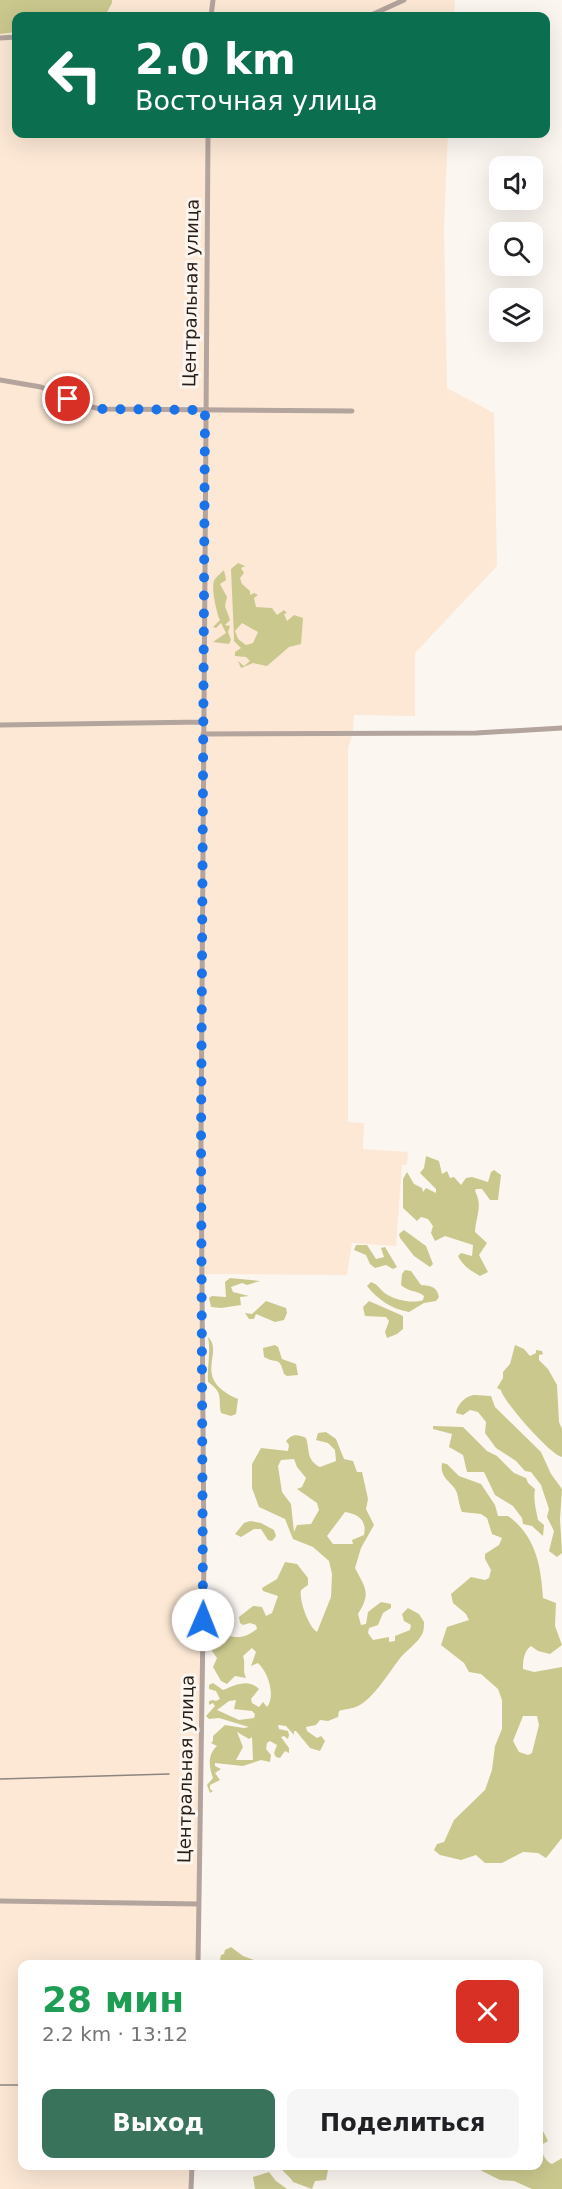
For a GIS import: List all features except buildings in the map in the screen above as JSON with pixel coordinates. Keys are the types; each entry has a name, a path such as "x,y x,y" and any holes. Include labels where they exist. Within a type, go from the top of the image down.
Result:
{"street":[{"path":"378,12 404,0"},
{"name":"Центральная улица","path":"198,1960 204,1560 201,1144 208,138"},
{"path":"0,381 41,387 76,403 96,408 352,411"},
{"path":"0,725 203,722"},
{"path":"203,734 476,733 562,728"},
{"path":"0,1901 198,1904"},
{"path":"191,2189 192,2170"}],"shaded area":[{"path":"0,0 455,0 454,12 12,12 12,138 448,138 444,228 447,388 494,413 497,566 415,653 415,716 354,715 353,733 348,748 348,1122 364,1123 363,1149 408,1152 407,1165 402,1165 396,1246 352,1243 347,1275 202,1274 204,1560 198,1960 18,1960 18,2170 192,2170 191,2189 0,2189"},
{"path":"0,0 112,0 107,12 12,12 12,32 0,34"},
{"path":"238,563 245,566 241,568 244,573 240,578 242,584 250,591 250,595 254,593 258,595 254,598 256,607 272,608 277,615 284,610 287,613 284,614 287,621 294,615 303,618 301,644 289,647 267,666 253,663 241,668 238,661 244,666 250,661 246,657 235,656 235,652 241,648 234,641 231,569","holes":["242,623 258,632 253,643 246,645 238,639 235,631"]},
{"path":"224,570 226,580 220,584 227,597 225,606 230,620 225,625 230,626 229,644 213,642 226,633 221,623 216,628 213,627 220,620 213,585"},
{"path":"426,1156 439,1161 442,1174 447,1171 450,1178 454,1177 461,1185 466,1178 472,1177 488,1182 494,1170 501,1175 498,1200 490,1200 482,1189 475,1191 479,1206 475,1232 487,1243 479,1255 488,1272 480,1276 462,1263 458,1256 461,1253 472,1256 473,1245 445,1236 435,1241 431,1233 433,1226 428,1219 421,1217 417,1221 403,1208 403,1179 407,1172 414,1184 422,1188 423,1192 426,1188 436,1193 436,1189 420,1173 424,1168"},
{"path":"404,1230 426,1246 433,1264 430,1267 414,1256 400,1238 399,1234"},
{"path":"356,1245 367,1245 376,1259 384,1257 381,1248 385,1247 397,1267 393,1269 386,1265 375,1268 370,1264 366,1255 354,1250"},
{"path":"405,1270 411,1271 421,1285 435,1289 439,1297 436,1301 424,1303 409,1312 386,1303 367,1286 371,1282 386,1294 399,1300 414,1302 423,1300 424,1296 401,1285 402,1274"},
{"path":"230,1278 260,1281 231,1287 233,1292 249,1296 240,1297 241,1305 211,1307 209,1298 212,1296 226,1297 225,1282"},
{"path":"266,1301 286,1308 287,1313 284,1320 275,1322 256,1314 254,1319 249,1319 245,1313 252,1314"},
{"path":"369,1301 403,1316 403,1329 387,1338 385,1332 389,1321 386,1317 365,1316 363,1307"},
{"path":"208,1337 212,1343 211,1366 215,1383 238,1399 236,1414 231,1416 221,1413 218,1393 208,1382"},
{"path":"275,1345 282,1359 296,1364 298,1375 287,1376 279,1362 264,1357 263,1348"},
{"path":"515,1345 524,1349 530,1356 536,1353 536,1350 542,1351 543,1354 539,1355 539,1360 548,1369 557,1385 559,1422 562,1429 562,1457 538,1438 509,1405 501,1390 497,1388 503,1378 503,1372 510,1364"},
{"path":"475,1395 491,1396 495,1407 541,1452 551,1474 562,1489 560,1519 562,1553 557,1557 549,1551 554,1531 547,1517 549,1509 541,1485 531,1472 525,1471 516,1461 496,1448 485,1433 486,1422 478,1412 470,1410 463,1415 456,1413 462,1401"},
{"path":"433,1426 463,1427 514,1473 526,1478 535,1489 538,1520 544,1525 543,1536 532,1526 523,1524 522,1518 513,1506 495,1495 484,1472 467,1472 463,1455 449,1447 452,1434 433,1429"},
{"path":"326,1432 336,1439 344,1459 353,1461 357,1472 362,1472 368,1499 366,1509 374,1525 361,1548 355,1568 366,1591 365,1601 358,1614 361,1625 366,1624 368,1612 381,1602 391,1604 391,1608 383,1613 378,1625 369,1628 368,1633 373,1640 389,1637 389,1642 395,1641 395,1636 410,1630 411,1625 404,1621 402,1614 408,1608 419,1614 424,1622 423,1631 419,1639 364,1702 356,1707 339,1711 338,1717 328,1721 320,1720 316,1725 306,1727 307,1731 317,1738 321,1736 325,1741 320,1751 310,1748 296,1731 294,1735 286,1726 278,1725 279,1729 288,1731 288,1739 281,1737 289,1748 289,1753 285,1751 280,1758 276,1757 274,1753 277,1745 270,1741 266,1749 271,1755 270,1762 261,1760 243,1766 215,1763 215,1766 221,1769 215,1773 220,1780 210,1785 213,1791 210,1793 207,1785 213,1778 210,1757 217,1746 211,1743 213,1736 225,1725 249,1727 219,1718 209,1719 206,1716 215,1706 213,1703 209,1705 209,1701 220,1699 216,1691 209,1689 209,1685 213,1683 223,1690 246,1683 255,1686 259,1689 251,1699 252,1703 259,1707 263,1702 267,1707 271,1697 270,1684 262,1667 258,1663 251,1666 256,1652 252,1648 243,1656 246,1678 235,1676 227,1684 221,1681 213,1667 217,1658 212,1651 217,1642 214,1638 244,1636 257,1629 256,1625 240,1623 239,1617 253,1606 262,1607 266,1616 272,1613 278,1596 263,1591 262,1588 277,1579 285,1562 297,1564 308,1578 308,1585 301,1590 301,1600 307,1619 317,1632 331,1597 332,1574 329,1561 313,1547 293,1539 285,1519 259,1507 252,1488 252,1464 261,1448 288,1451 289,1445 286,1441 293,1436 306,1438 310,1458 320,1467 336,1461 335,1450 328,1443 316,1440 318,1433","holes":["294,1459 306,1478 302,1487 297,1489 317,1503 319,1510 311,1524 297,1525 294,1532 291,1504 282,1492 278,1466 281,1460","345,1512 358,1516 363,1522 364,1535 352,1540 353,1544 333,1544 327,1536","236,1700 234,1709 252,1711 255,1714 254,1718 239,1720 217,1710 229,1701","237,1732 249,1739 252,1737 253,1760 236,1760 243,1747"]},
{"path":"442,1463 447,1464 459,1476 481,1484 495,1505 498,1516 508,1516 525,1533 535,1552 541,1574 543,1598 556,1603 555,1626 562,1645 550,1654 538,1651 531,1646 525,1653 523,1666 523,1669 534,1672 562,1667 562,1838 546,1858 538,1853 523,1852 502,1863 485,1863 476,1855 461,1860 440,1855 434,1850 437,1844 444,1842 454,1820 485,1790 492,1770 495,1746 502,1729 502,1700 498,1689 481,1674 469,1672 464,1663 441,1645 447,1627 469,1620 466,1614 453,1603 451,1594 471,1577 485,1580 489,1578 491,1570 485,1554 499,1545 502,1538 492,1534 487,1518 481,1514 462,1512 457,1493 445,1477","holes":["523,1716 537,1716 539,1725 532,1753 528,1755 519,1752 513,1741"]},
{"path":"250,1521 261,1523 274,1530 276,1536 272,1541 268,1540 261,1529 254,1529 241,1537 235,1534 244,1523"},
{"path":"231,1947 243,1956 254,1960 220,1960 225,1950"},
{"path":"543,2131 548,2141 543,2144"},
{"path":"543,2154 552,2164 562,2158 562,2189 532,2189 514,2181 500,2180 482,2171 543,2170"},
{"path":"283,2170 328,2170 326,2180 315,2181 312,2189 293,2182"},
{"path":"269,2172 287,2189 255,2189 253,2177"}],"railway":[{"path":"0,1779 169,1774"},
{"path":"0,2085 18,2085"}],"route":[{"path":"68,399 100,409 205,410 201,1144 203,1620"}]}
